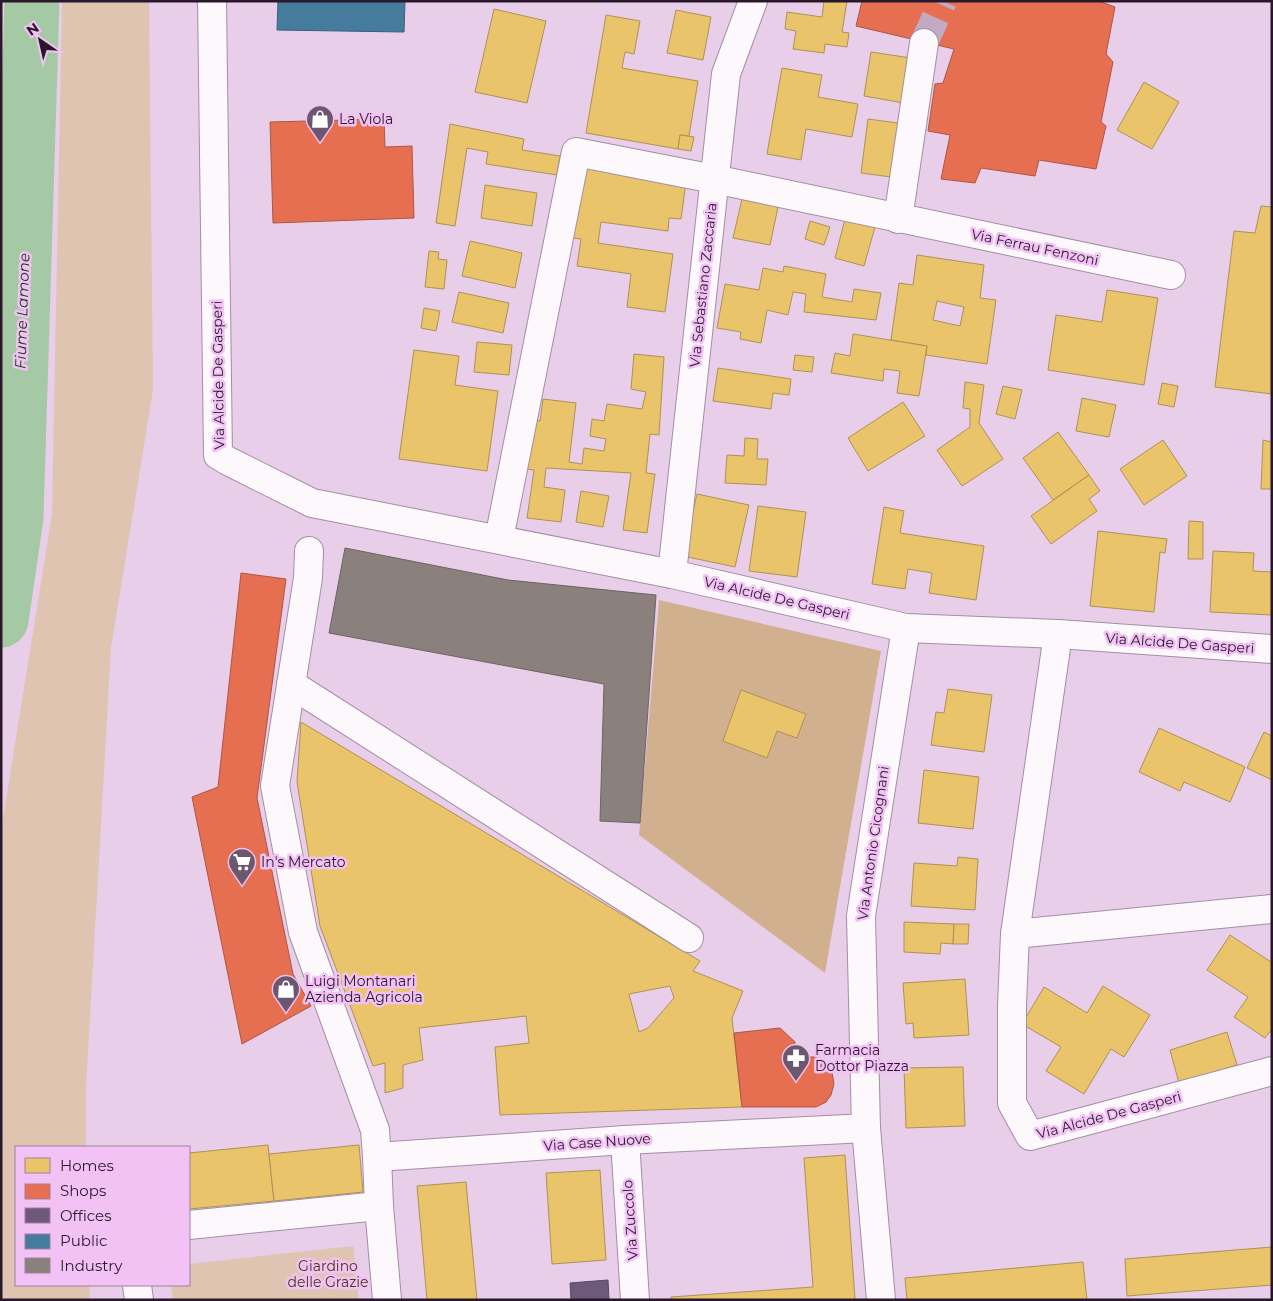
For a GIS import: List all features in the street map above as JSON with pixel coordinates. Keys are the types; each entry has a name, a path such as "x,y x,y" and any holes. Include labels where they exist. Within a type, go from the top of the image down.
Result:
{"street":[{"name":"Via Alcide De Gasperi","path":"212,1 218,455 312,503 672,574 906,628 1058,634 1272,649"},
{"name":"Via Sebastiano Zaccaria","path":"672,574 726,74 753,1"},
{"path":"898,219 924,43"},
{"path":"498,539 576,152 714,179"},
{"name":"Via Ferrau Fenzoni","path":"714,179 1171,276"},
{"path":"309,551 308,578 275,786 303,932 374,1130 377,1157 378,1206 387,1300"},
{"name":"Via Antonio Cicognani","path":"881,1300 866,1128 861,916 906,628"},
{"name":"Via Alcide De Gasperi","path":"1058,634 1014,934 1012,1102 1030,1136 1272,1071"},
{"path":"291,684 689,938"},
{"path":"1014,934 1272,909"},
{"name":"Via Case Nuove","path":"377,1157 625,1140 866,1128"},
{"name":"Via Zuccolo","path":"625,1140 635,1300"},
{"path":"190,1225 378,1206"},
{"path":"137,1286 138,1300"}],"green space":[{"path":"62,1 149,1 153,390 111,648 86,1088 86,1146 15,1146 15,1286 89,1286 90,1300 1,1300 1,831 52,514"},
{"name":"Giardino delle Grazie","path":"353,1246 359,1300 173,1300 171,1286 190,1286 190,1264"}],"shaded area":[{"path":"659,600 881,651 825,973 639,835"}],"building: Homes":[{"path":"824,1 847,1 842,32 849,33 847,47 825,44 824,53 793,49 796,31 785,29 787,12 822,17"},
{"path":"494,9 546,21 527,103 475,92"},
{"path":"676,10 711,17 703,60 667,53"},
{"path":"606,15 640,21 634,54 625,52 622,68 698,81 689,136 680,135 678,149 586,133"},
{"path":"871,52 911,58 904,103 864,96"},
{"path":"782,68 822,75 818,97 858,104 852,137 806,129 801,160 767,154"},
{"path":"1144,82 1179,102 1152,149 1117,130"},
{"path":"868,119 898,123 891,177 861,173"},
{"path":"450,124 524,139 522,150 560,156 557,175 486,164 488,152 467,148 455,226 436,223"},
{"path":"680,135 694,137 691,151 678,149"},
{"path":"583,167 686,182 681,219 669,218 668,231 601,222 598,243 673,254 665,312 627,307 631,274 577,266 581,239 573,238"},
{"path":"485,185 537,193 532,226 481,218"},
{"path":"742,199 778,207 770,245 733,238"},
{"path":"1261,206 1272,207 1272,394 1215,387 1234,231 1255,233"},
{"path":"845,219 875,227 864,266 835,258"},
{"path":"810,221 830,227 824,245 805,239"},
{"path":"470,241 522,253 515,288 462,276"},
{"path":"429,251 439,252 438,259 447,260 444,289 425,287"},
{"path":"917,255 984,265 980,298 996,300 987,364 926,355 927,346 891,340 899,283 913,285","holes":["937,301 964,307 960,326 933,320"]},
{"path":"784,266 826,274 822,297 852,302 854,289 881,293 876,320 804,312 806,294 793,292 788,315 767,310 761,343 740,339 741,332 717,328 725,284 759,290 763,268 783,272"},
{"path":"1107,290 1158,298 1144,385 1048,370 1056,315 1102,322"},
{"path":"459,292 509,303 503,333 452,322"},
{"path":"424,308 440,311 436,331 421,328"},
{"path":"853,334 927,346 919,396 897,393 900,371 884,369 883,381 831,373 835,353 850,356"},
{"path":"477,342 512,345 509,375 474,372"},
{"path":"414,350 459,356 455,385 498,391 487,471 399,459"},
{"path":"634,354 664,357 659,435 650,434 646,473 655,474 647,533 623,530 631,473 546,468 544,487 565,490 561,522 527,518 534,470 527,469 533,420 540,421 543,399 576,403 569,462 582,464 584,448 604,451 606,439 590,436 592,419 604,421 607,404 642,409 646,392 631,389"},
{"path":"795,355 814,357 812,372 793,370"},
{"path":"718,368 791,379 789,395 773,393 771,409 713,401"},
{"path":"965,382 984,385 979,423 1003,459 962,486 937,450 970,427 970,409 963,408"},
{"path":"1162,383 1178,386 1174,407 1158,404"},
{"path":"1003,386 1022,390 1015,419 996,414"},
{"path":"1082,398 1116,405 1109,437 1076,431"},
{"path":"903,402 925,436 868,471 848,438"},
{"path":"1058,432 1089,475 1053,500 1023,458"},
{"path":"745,438 758,439 757,459 768,459 766,485 725,483 727,455 744,456"},
{"path":"1163,440 1187,476 1144,505 1120,469"},
{"path":"1263,440 1272,442 1272,489 1261,489"},
{"path":"1089,475 1100,491 1089,499 1097,511 1051,544 1031,516"},
{"path":"581,491 609,496 603,527 576,522"},
{"path":"697,494 749,505 735,567 683,556"},
{"path":"758,506 806,512 797,577 749,571"},
{"path":"884,507 904,511 900,533 984,546 976,600 929,593 932,573 908,569 905,589 872,584"},
{"path":"1189,521 1203,522 1203,559 1188,559"},
{"path":"1098,531 1167,539 1165,553 1160,552 1154,612 1090,606"},
{"path":"1213,551 1254,553 1253,571 1272,572 1272,615 1210,612"},
{"path":"948,689 992,695 984,752 931,745 936,712 944,713"},
{"path":"741,690 806,714 797,738 777,731 767,758 723,741"},
{"path":"301,722 700,961 693,971 743,991 732,1018 742,1107 500,1115 495,1047 529,1043 526,1016 419,1028 423,1060 403,1065 403,1088 385,1093 385,1063 373,1066 320,926 297,782","holes":["670,986 674,998 648,1028 639,1032 629,994"]},
{"path":"1159,728 1245,767 1230,802 1184,782 1180,791 1139,772"},
{"path":"1264,732 1272,736 1272,780 1247,768"},
{"path":"924,770 979,777 973,829 918,823"},
{"path":"958,857 978,859 975,910 911,906 914,863 957,866"},
{"path":"904,922 954,924 953,944 941,943 940,954 904,952"},
{"path":"954,924 969,924 968,944 953,944"},
{"path":"1230,935 1272,961 1272,1029 1265,1038 1234,1017 1248,997 1207,970"},
{"path":"965,979 969,1035 914,1038 913,1023 906,1024 903,983"},
{"path":"1103,986 1150,1015 1124,1057 1111,1049 1084,1094 1046,1071 1061,1047 1022,1024 1044,987 1087,1013"},
{"path":"1227,1032 1237,1065 1179,1083 1170,1050"},
{"path":"963,1067 965,1126 906,1128 904,1068"},
{"path":"268,1145 274,1201 190,1209 190,1153"},
{"path":"359,1145 363,1192 274,1201 269,1154"},
{"path":"845,1155 855,1300 671,1300 671,1297 813,1287 804,1158"},
{"path":"600,1170 606,1260 552,1264 546,1173"},
{"path":"466,1182 477,1300 427,1300 417,1186"},
{"path":"1272,1247 1272,1285 1127,1296 1125,1259"},
{"path":"1083,1262 1087,1300 907,1300 905,1278"}],"building: Shops":[{"path":"862,1 1099,1 1115,7 1106,54 1113,62 1101,122 1106,126 1096,169 1039,160 1035,176 981,168 975,183 941,179 950,135 928,131 935,84 943,83 954,49 856,26"},
{"path":"384,119 385,147 412,146 414,218 273,223 270,122"},
{"name":"In's Mercato","path":"241,573 286,579 257,798 293,974 311,1006 242,1044 192,797 218,787"},
{"path":"780,1028 795,1042 793,1057 815,1057 825,1062 832,1072 834,1084 831,1095 826,1102 816,1107 742,1107 734,1033"}],"building: Offices":[{"path":"608,1280 609,1300 571,1300 570,1283"}],"building: Public":[{"path":"278,1 405,1 404,32 277,30"}],"building: Industry":[{"path":"345,548 508,580 656,595 640,823 600,821 604,684 329,633"}],"waterway":[{"name":"Fiume Lamone","path":"1,620 16,517 32,1"}],"tunnel":[{"path":"924,43 943,1"}],"place":[{"name":"La Viola","path":"320,143"},
{"name":"In's Mercato","path":"242,886"},
{"name":"Luigi Montanari Azienda Agricola","path":"286,1013"},
{"name":"Farmacia Dottor Piazza","path":"796,1082"}]}
